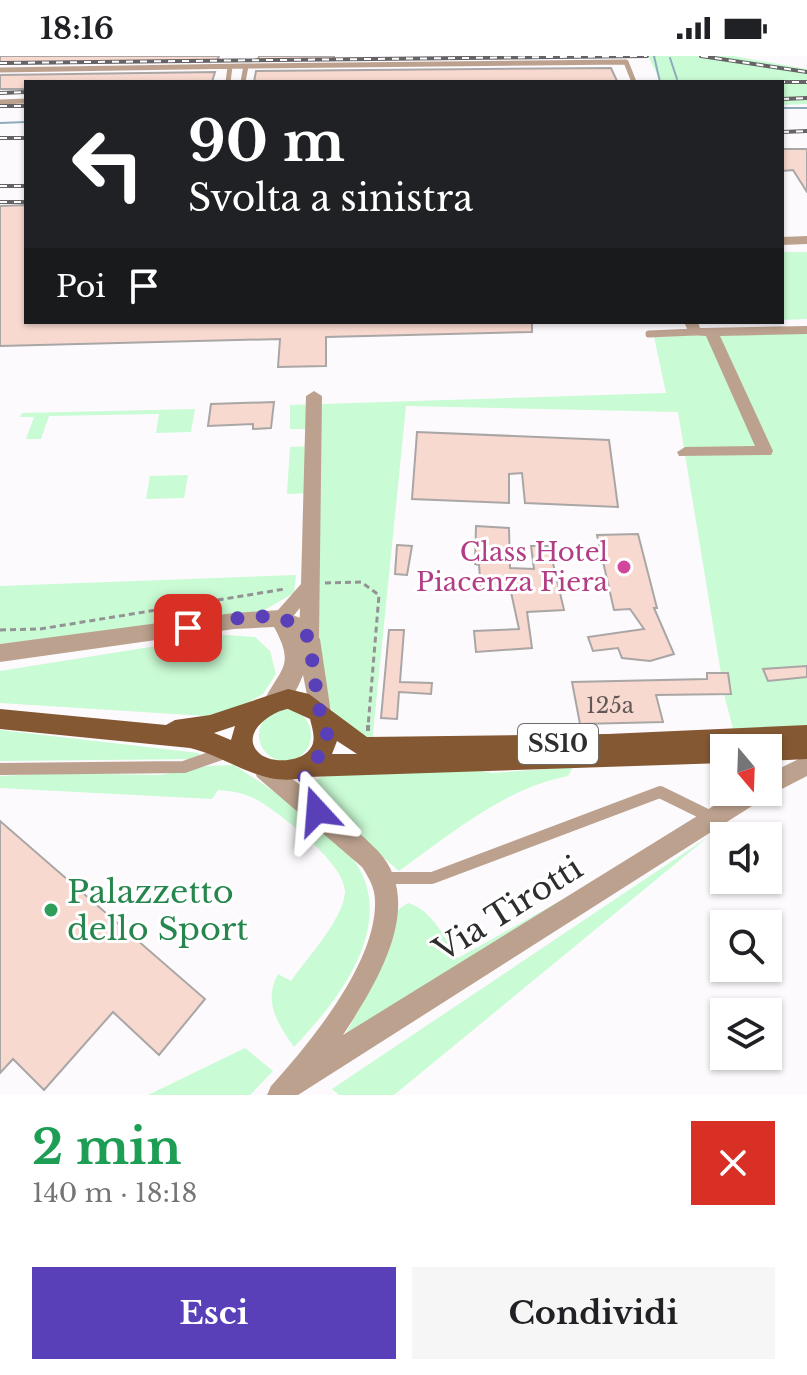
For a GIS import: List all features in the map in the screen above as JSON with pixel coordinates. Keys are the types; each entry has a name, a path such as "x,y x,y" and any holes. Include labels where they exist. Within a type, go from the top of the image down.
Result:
{"main road":[{"path":"0,719 190,738 231,750 279,773 307,766 324,746 326,725 320,713 301,701 269,704 210,725 135,731"},
{"path":"259,766 246,752 243,740 245,727 269,704"},
{"name":"SS10","path":"320,713 354,742 367,747 608,744 807,735"},
{"path":"782,750 807,749"},
{"name":"SS10","path":"307,766 432,760 610,760 710,754"}],"street":[{"path":"784,241 807,240"},
{"path":"685,452 765,451 699,329 807,330"},
{"path":"314,396 309,639 320,713"},
{"path":"280,618 311,585"},
{"path":"269,704 290,682 298,662 292,639 280,618"},
{"path":"0,653 234,621 280,618 301,627 309,639"},
{"path":"782,778 807,765"},
{"path":"259,766 317,811 370,859 382,878"},
{"path":"307,766 305,790 317,811"},
{"name":"Via Tirotti","path":"295,1090 733,806"},
{"name":"Via Tirotti","path":"295,1090 348,1008 385,926 387,903 382,878"}],"lane":[{"path":"0,70 626,62 635,57"},
{"path":"626,62 633,80"},
{"path":"243,80 246,66"},
{"path":"228,80 230,67"},
{"path":"0,102 24,101"},
{"path":"649,334 699,329"},
{"path":"0,769 184,767 231,750"},
{"path":"382,878 432,878 660,792 714,818"}],"green space":[{"path":"648,56 733,56 807,69 807,104 784,105 784,80 660,80"},
{"path":"784,252 807,252 807,319 784,320"},
{"path":"807,330 807,729 734,733 725,698 678,412 406,406 372,744 334,713 322,674 318,643 312,493 287,494 290,447 313,446 313,429 290,429 290,405 666,393 654,337"},
{"path":"195,409 191,432 156,433 159,414 49,416 41,439 26,439 34,417 20,417 22,413"},
{"path":"188,475 184,498 146,499 150,476"},
{"path":"296,575 294,593 261,612 0,644 0,586"},
{"path":"225,635 255,637 270,651 276,674 263,694 242,706 206,716 0,703 0,671"},
{"path":"285,709 303,717 311,735 303,753 285,761 267,753 259,735 267,717"},
{"path":"0,730 199,753 199,759 0,761"},
{"path":"234,765 303,813 337,842 360,870 368,894 369,918 355,966 326,1010 294,1047 274,1012 274,984 278,974 291,981 331,927 345,893 336,869 297,829 254,798 228,791 218,790 212,799 0,788 0,776 56,773 160,775 208,766"},
{"path":"573,767 568,776 522,791 479,814 399,871 320,803 312,783 330,771 468,768 492,773"},
{"path":"708,837 394,1095 339,1095 332,1089"},
{"path":"637,858 342,1040 362,1004 396,911 408,903 431,918 458,958"},
{"path":"245,1048 273,1071 250,1095 148,1095"}],"building":[{"path":"0,56 219,56 217,61 0,64"},
{"path":"259,56 334,56 334,60 258,60"},
{"path":"611,68 617,80 254,80 256,71"},
{"path":"215,72 213,80 24,80 24,89 0,89 0,75"},
{"path":"784,149 807,149 807,192 793,170 784,171"},
{"path":"24,205 24,324 532,324 532,332 326,337 326,366 278,367 280,339 0,346 0,206"},
{"path":"274,402 271,428 253,429 253,424 208,426 211,404"},
{"path":"417,432 609,440 618,507 525,503 522,473 509,474 509,503 412,499"},
{"path":"476,526 509,528 510,568 534,569 531,546 549,546 564,610 527,612 532,648 476,652 474,631 519,629 511,592 481,591 479,565 475,564"},
{"path":"638,534 657,608 654,608 674,654 650,661 622,658 618,648 593,651 588,637 644,629 630,609 614,610 597,535"},
{"path":"397,545 412,546 407,575 395,574"},
{"path":"389,630 404,630 400,682 432,683 431,694 399,692 397,719 381,718"},
{"path":"807,666 807,677 768,681 763,669"},
{"path":"707,673 728,673 731,694 656,695 663,722 580,724 572,682 707,679"},
{"name":"Palazzetto dello Sport","path":"0,821 205,999 159,1055 113,1012 44,1090 13,1059 0,1073"}],"waterway":[{"path":"654,56 660,80"},
{"path":"670,58 677,79"},
{"path":"784,108 807,108"},
{"path":"0,123 24,122"}],"railway":[{"path":"0,63 647,56"},
{"path":"701,56 807,72"},
{"path":"784,82 807,82"},
{"path":"0,93 24,92"},
{"path":"784,99 807,98"},
{"path":"0,106 24,106"},
{"path":"784,132 807,131"},
{"path":"0,138 24,138"},
{"path":"0,186 24,186"},
{"path":"0,202 24,202"}],"place":[{"name":"Class Hotel Piacenza Fiera","path":"624,567"},
{"name":"Palazzetto dello Sport","path":"51,910"}],"route":[{"path":"188,628 267,616 290,621 305,631 327,735 317,757 307,766 304,778 305,790 317,811"}]}
